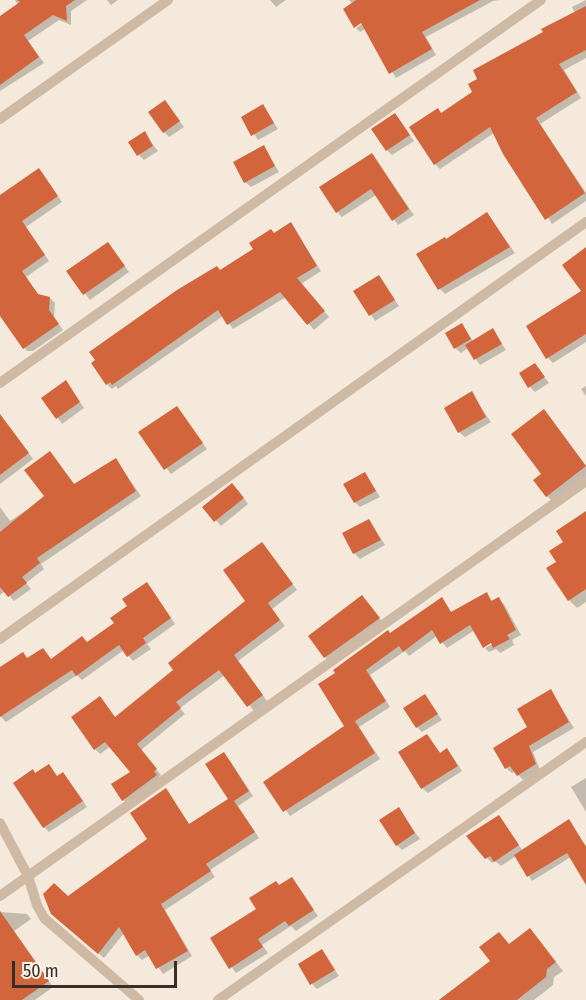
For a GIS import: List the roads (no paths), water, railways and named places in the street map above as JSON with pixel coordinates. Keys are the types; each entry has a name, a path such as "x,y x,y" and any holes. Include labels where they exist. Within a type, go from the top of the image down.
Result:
{"lane":[{"path":"0,119 168,0"},
{"path":"0,383 541,0"},
{"path":"0,639 586,222"},
{"path":"0,896 586,481"},
{"path":"218,1000 586,742"},
{"path":"0,823 27,876 44,918 138,1000"}]}
